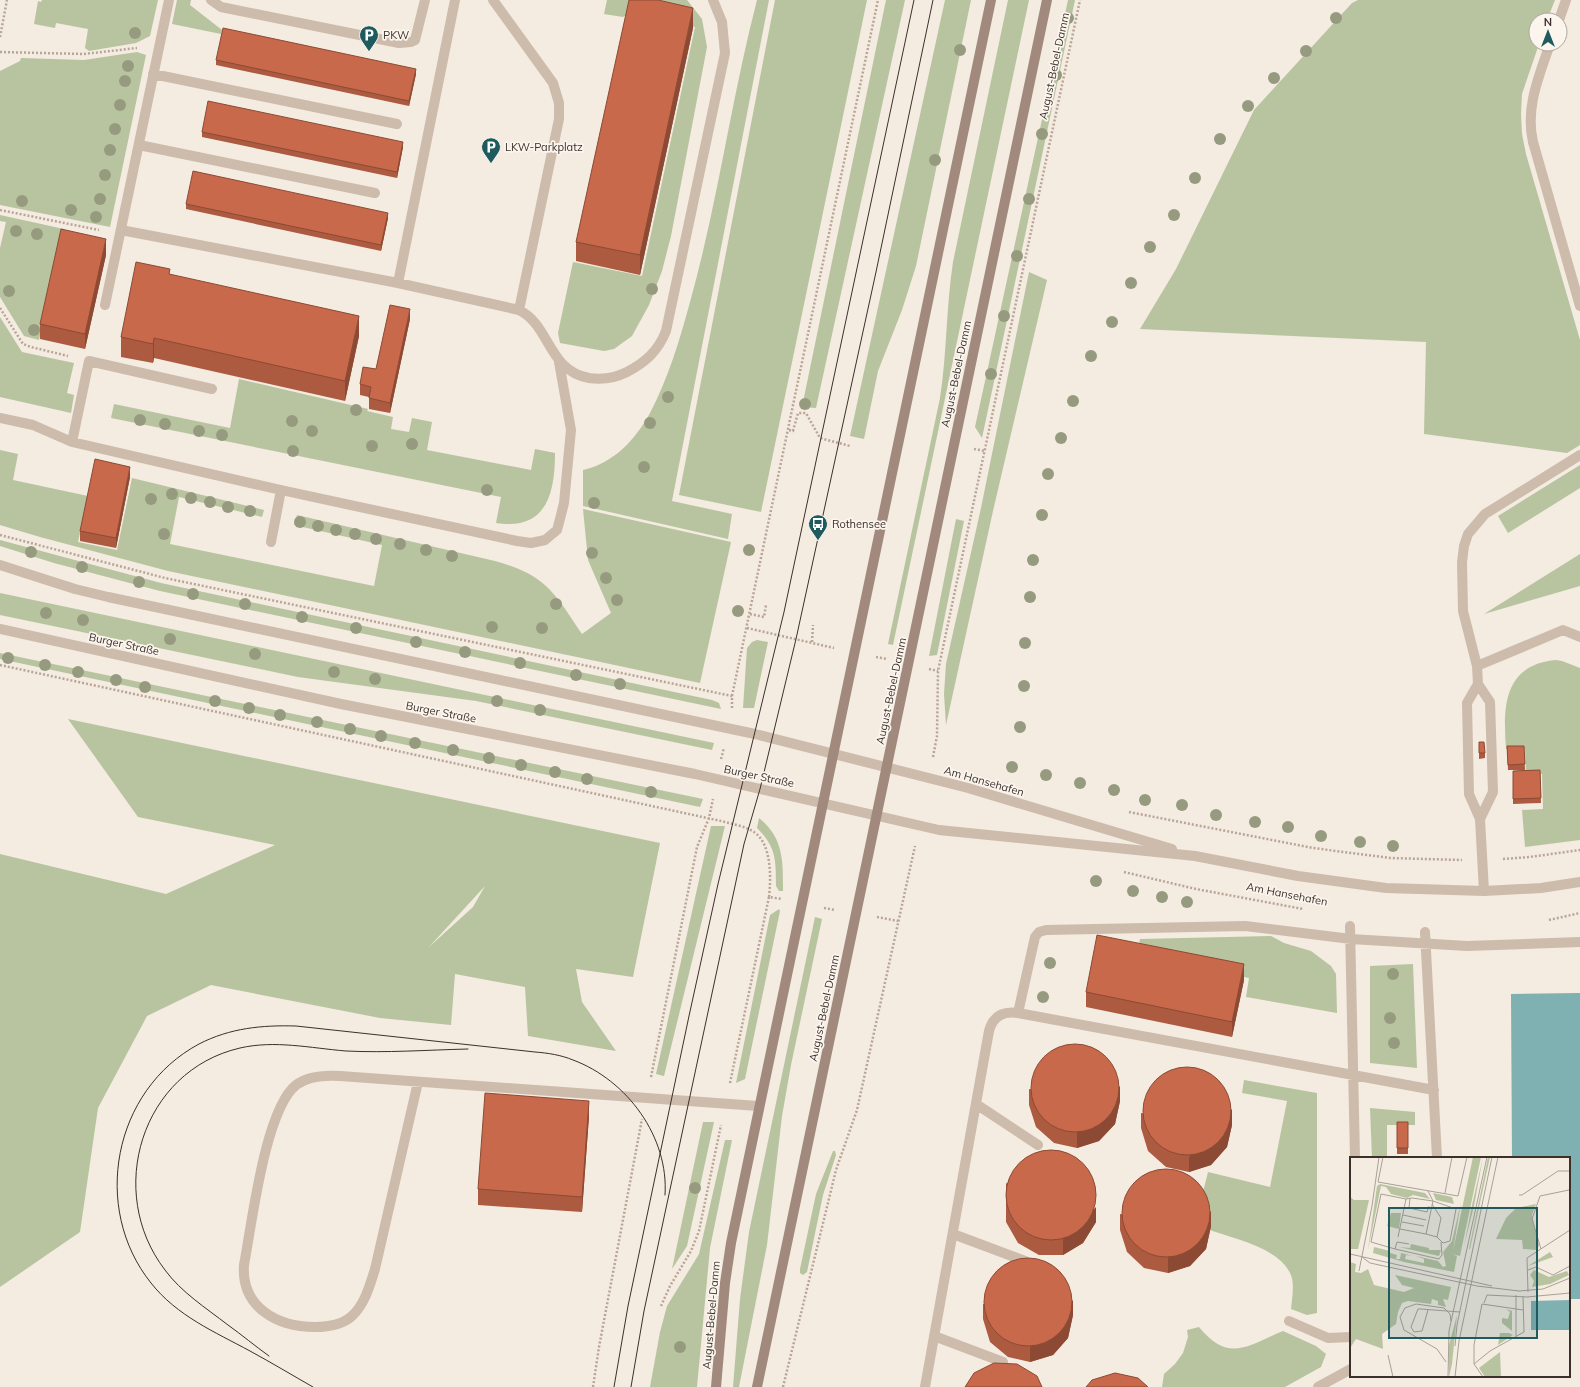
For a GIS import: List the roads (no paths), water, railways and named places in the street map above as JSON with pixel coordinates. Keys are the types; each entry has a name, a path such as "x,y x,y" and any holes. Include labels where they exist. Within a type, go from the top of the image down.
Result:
{"main road":[{"name":"August-Bebel-Damm","path":"716,1387 727,1263 758,1106 991,0"},
{"name":"August-Bebel-Damm","path":"757,1387 1047,0"}],"street":[{"path":"105,305 169,0"},
{"path":"211,0 221,7 399,43 411,42 415,40 425,0"},
{"path":"398,283 455,0"},
{"path":"493,0 553,83 559,103 559,119 519,310"},
{"path":"121,230 398,283 519,310 529,317 538,328 565,368 575,374 595,379 609,378 621,374 644,362 652,355 663,340 668,324 725,53 722,22 713,0"},
{"path":"1562,12 1566,0"},
{"path":"1547,52 1533,96 1530,117 1531,134 1580,306"},
{"path":"153,74 396,124"},
{"path":"139,145 375,193"},
{"path":"0,418 33,425 72,442 281,490 531,543 545,540 558,527 564,503 571,438 569,411 558,359"},
{"path":"72,442 89,361 212,390"},
{"path":"1484,891 1480,820 1469,794 1467,703 1478,684 1478,666 1463,611 1462,562 1464,546 1468,534 1480,519 1496,506 1580,455"},
{"path":"271,542 281,490"},
{"path":"0,565 108,597 755,734 833,754"},
{"name":"Burger Straße","path":"0,629 341,704 695,774 877,816"},
{"path":"1478,666 1563,630 1580,637"},
{"path":"1478,684 1490,702 1492,792 1480,820"},
{"name":"Am Hansehafen","path":"833,754 968,788 1195,856"},
{"name":"Am Hansehafen","path":"877,816 939,830 1195,856 1349,884 1424,890 1484,891 1541,888 1580,882"},
{"path":"1018,1013 1035,937 1039,932 1046,930 1245,926 1351,939 1467,946 1580,942"},
{"path":"1350,926 1355,1157"},
{"path":"1425,932 1437,1157"},
{"path":"925,1387 991,1024 995,1018 1002,1014 1018,1013 1434,1090"},
{"path":"418,1082 375,1269 369,1288 360,1306 345,1321 322,1327 294,1326 276,1320 257,1305 250,1295 243,1274 271,1129 283,1101 298,1084 309,1078 324,1076 418,1082 758,1106"},
{"path":"976,1104 1038,1145"},
{"path":"952,1234 1025,1261"},
{"path":"1289,1321 1328,1338 1350,1337"},
{"path":"934,1336 1003,1362"},
{"path":"1318,1387 1350,1370"}],"water":[{"path":"1580,993 1580,1299 1570,1299 1570,1157 1512,1157 1511,994"}],"tram line":[{"path":"614,1387 628,1306 689,1016 718,884 784,612 914,0"},
{"path":"631,1387 644,1311 744,844 760,789 796,639 876,272 933,0"},
{"path":"313,1387 210,1330 185,1314 161,1295 151,1283 132,1253 121,1220 117,1187 120,1153 130,1120 147,1090 170,1064 199,1044 222,1034 234,1031 271,1026 296,1026 545,1053 568,1058 593,1069 611,1081 627,1096 641,1113 652,1132 660,1152 664,1173 665,1195"},
{"path":"269,1356 186,1293 165,1270 147,1239 137,1206 136,1172 143,1138 157,1108 178,1081 206,1061 240,1048 279,1045 361,1052 468,1049"}],"place":[{"name":"PKW","path":"369,52"},
{"name":"LKW-Parkplatz","path":"491,164"},
{"name":"Rothensee","path":"818,541"}]}
